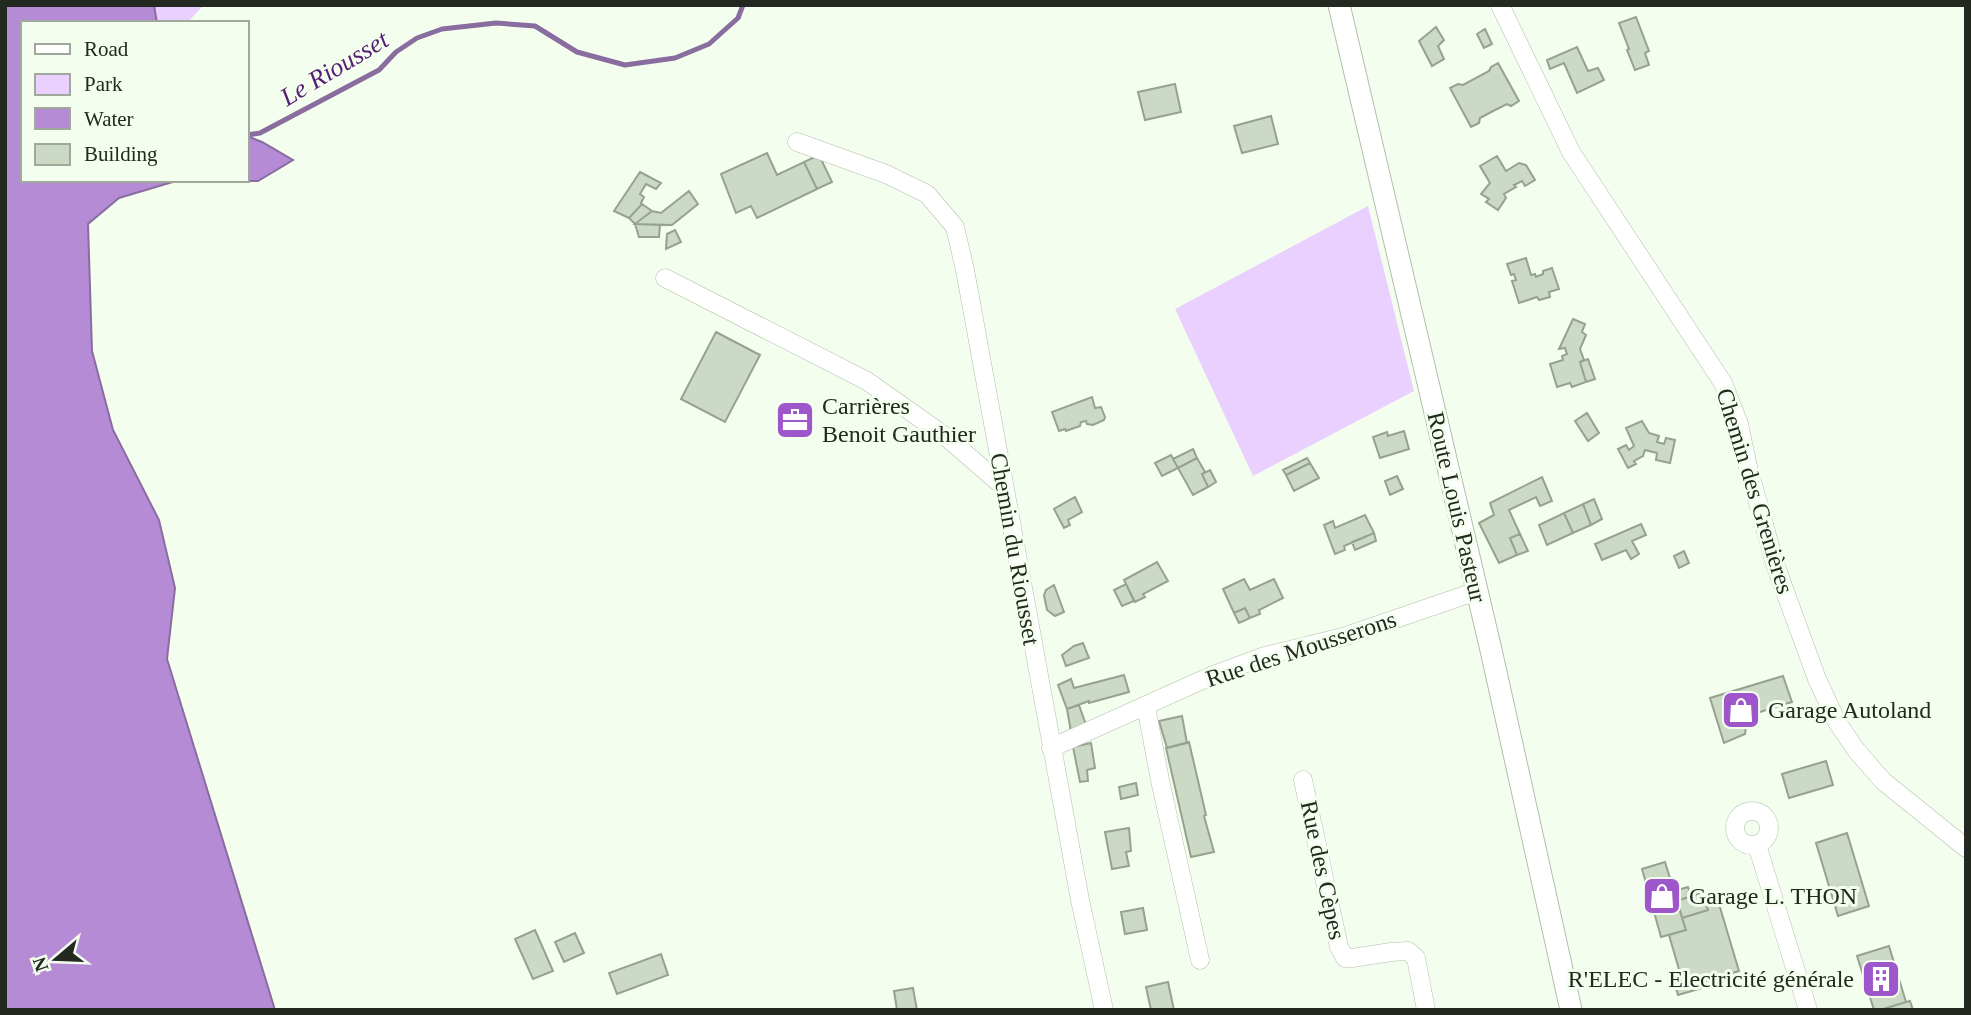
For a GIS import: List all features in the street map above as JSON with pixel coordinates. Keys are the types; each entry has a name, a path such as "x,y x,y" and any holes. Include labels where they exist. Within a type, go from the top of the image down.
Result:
{"main road":[{"name":"Route Louis Pasteur","path":"1339,5 1477,591 1571,1010"}],"street":[{"name":"Chemin des Grenières","path":"1500,5 1571,152 1723,383 1739,424 1775,564 1817,678 1837,722 1856,750 1883,781 1966,848"},
{"name":"Chemin du Riousset","path":"797,142 886,174 927,194 955,227 1051,748 1104,1010"},
{"path":"666,278 867,381 944,436 1004,487"},
{"name":"Rue des Mousserons","path":"1051,748 1211,676 1265,656 1343,637 1477,591"},
{"path":"1146,706 1200,960"},
{"name":"Rue des Cèpes","path":"1303,780 1339,947 1345,958 1408,951 1416,958 1426,1010"},
{"path":"1757,845 1808,1010"}],"green space":[{"path":"154,5 204,5 189,21 157,21"},
{"path":"1368,206 1414,391 1253,476 1175,309"}],"water":[{"path":"5,5 154,5 157,21 21,21 21,182 173,182 119,198 88,224 92,351 113,430 159,520 175,588 167,659 275,1010 5,1010"},
{"path":"248,136 293,160 258,181 248,181"}],"building":[{"path":"1636,17 1649,51 1645,53 1649,65 1635,70 1619,23"},
{"path":"1436,27 1444,40 1438,46 1444,59 1432,66 1419,41"},
{"path":"1485,29 1492,44 1484,48 1477,34"},
{"path":"1577,47 1588,71 1598,68 1604,80 1577,93 1564,63 1550,69 1547,60"},
{"path":"1498,63 1519,101 1480,118 1479,123 1471,127 1450,88 1463,85"},
{"path":"1175,84 1181,112 1145,120 1138,92"},
{"path":"1271,116 1278,144 1242,153 1234,126"},
{"path":"767,153 777,175 804,162 817,189 757,218 751,206 736,213 721,174"},
{"path":"819,155 832,182 817,189 804,162"},
{"path":"1497,156 1506,171 1519,163 1526,165 1535,180 1525,186 1522,181 1514,185 1516,187 1504,194 1506,198 1498,210 1486,202 1489,199 1481,194 1490,183 1480,166"},
{"path":"640,172 661,183 656,189 646,184 640,194 644,197 642,204 629,218 614,211"},
{"path":"689,191 698,204 672,225 635,224 652,211 661,213"},
{"path":"642,204 652,211 635,224 629,218"},
{"path":"635,224 660,225 659,237 639,237"},
{"path":"675,230 681,242 666,249 667,234"},
{"path":"1526,258 1531,275 1535,274 1536,277 1552,268 1559,289 1549,292 1550,297 1539,300 1537,297 1519,303 1512,281 1516,280 1507,264"},
{"path":"1573,319 1585,324 1582,332 1586,335 1580,349 1584,360 1580,362 1586,382 1572,387 1570,383 1557,387 1550,364 1563,360 1562,356 1567,354 1565,348 1559,349"},
{"path":"716,332 760,355 725,422 681,399"},
{"path":"1588,359 1595,379 1586,382 1580,362"},
{"path":"1092,397 1095,408 1101,407 1104,420 1093,425 1087,424 1086,421 1081,422 1080,426 1059,431 1052,412"},
{"path":"1587,413 1599,433 1588,441 1575,421"},
{"path":"1642,421 1649,433 1659,436 1657,442 1664,444 1666,438 1675,440 1670,463 1656,460 1657,453 1645,450 1643,456 1634,461 1636,464 1628,468 1618,449 1626,445 1629,450 1634,446 1626,428"},
{"path":"1404,431 1409,449 1380,458 1373,437 1387,432 1388,436"},
{"path":"1193,449 1197,458 1178,468 1173,459"},
{"path":"1171,455 1178,468 1162,476 1155,463"},
{"path":"1197,458 1205,472 1202,474 1208,487 1193,495 1178,468"},
{"path":"1307,458 1310,463 1286,475 1283,470"},
{"path":"1310,463 1319,478 1294,491 1286,475"},
{"path":"1210,470 1216,482 1208,487 1202,474"},
{"path":"1397,476 1403,489 1390,495 1385,481"},
{"path":"1542,477 1552,501 1540,506 1536,497 1509,510 1520,534 1510,538 1517,555 1499,563 1479,523 1494,515 1490,503"},
{"path":"1075,497 1082,512 1068,520 1070,525 1064,528 1054,509"},
{"path":"1594,499 1602,519 1591,525 1583,504"},
{"path":"1583,504 1591,525 1573,533 1564,513"},
{"path":"1564,513 1573,533 1547,545 1539,525"},
{"path":"1365,515 1374,533 1344,546 1345,550 1335,554 1324,525 1333,521 1335,528"},
{"path":"1641,524 1646,535 1632,541 1639,554 1631,559 1626,550 1602,560 1595,544"},
{"path":"1374,533 1376,541 1355,550 1352,542"},
{"path":"1520,534 1528,551 1517,555 1510,538"},
{"path":"1684,551 1689,563 1679,568 1674,556"},
{"path":"1157,562 1168,581 1143,594 1145,597 1135,602 1124,580"},
{"path":"1244,579 1250,590 1274,579 1283,598 1259,610 1260,614 1250,618 1245,608 1234,613 1223,589"},
{"path":"1126,584 1134,601 1122,606 1114,590"},
{"path":"1054,585 1064,612 1055,616 1047,610 1044,595 1046,590"},
{"path":"1245,608 1250,618 1239,623 1234,613"},
{"path":"1083,643 1089,658 1066,666 1062,655"},
{"path":"1124,675 1129,692 1067,709 1058,685 1071,679 1074,688"},
{"name":"Garage Autoland","path":"1783,676 1792,702 1744,717 1745,734 1724,743 1710,698"},
{"path":"1079,705 1086,725 1071,732 1067,709"},
{"path":"1182,716 1187,743 1167,748 1159,721"},
{"path":"1189,742 1214,852 1191,857 1166,748"},
{"path":"1091,743 1095,768 1087,770 1088,781 1080,782 1073,747"},
{"path":"1826,761 1833,785 1789,798 1782,774"},
{"path":"1136,783 1138,795 1121,799 1119,787"},
{"path":"1129,828 1131,851 1126,852 1129,866 1112,869 1105,832"},
{"path":"1847,833 1869,906 1838,916 1816,843"},
{"name":"Garage L. THON","path":"1665,862 1686,930 1661,937 1642,869"},
{"path":"1688,887 1691,896 1677,901 1674,891"},
{"path":"1703,892 1708,910 1682,918 1677,901"},
{"path":"1716,894 1739,971 1701,983 1702,988 1678,995 1672,975 1680,973 1669,935 1686,930 1682,918 1708,910 1704,897"},
{"path":"1143,908 1147,930 1125,934 1121,912"},
{"path":"535,930 553,971 533,979 515,939"},
{"path":"575,933 584,953 564,962 555,942"},
{"name":"R'ELEC - Electricité générale","path":"1889,946 1906,1002 1874,1010 1857,956"},
{"path":"661,954 668,975 617,994 609,973"},
{"path":"1168,982 1174,1010 1151,1010 1146,987"},
{"path":"913,988 917,1010 897,1010 894,991"},
{"path":"1910,1001 1913,1010 1880,1010 1906,1002"}],"waterway":[{"name":"Le Riousset","path":"248,135 260,133 379,70 396,52 417,38 442,29 496,23 535,26 577,52 625,65 675,58 709,44 738,18 743,5"}],"place":[{"name":"Carrières Benoit Gauthier","path":"795,420"},
{"name":"Garage Autoland","path":"1741,710"},
{"name":"Garage L. THON","path":"1662,896"},
{"name":"R'ELEC - Electricité générale","path":"1881,979"}]}
